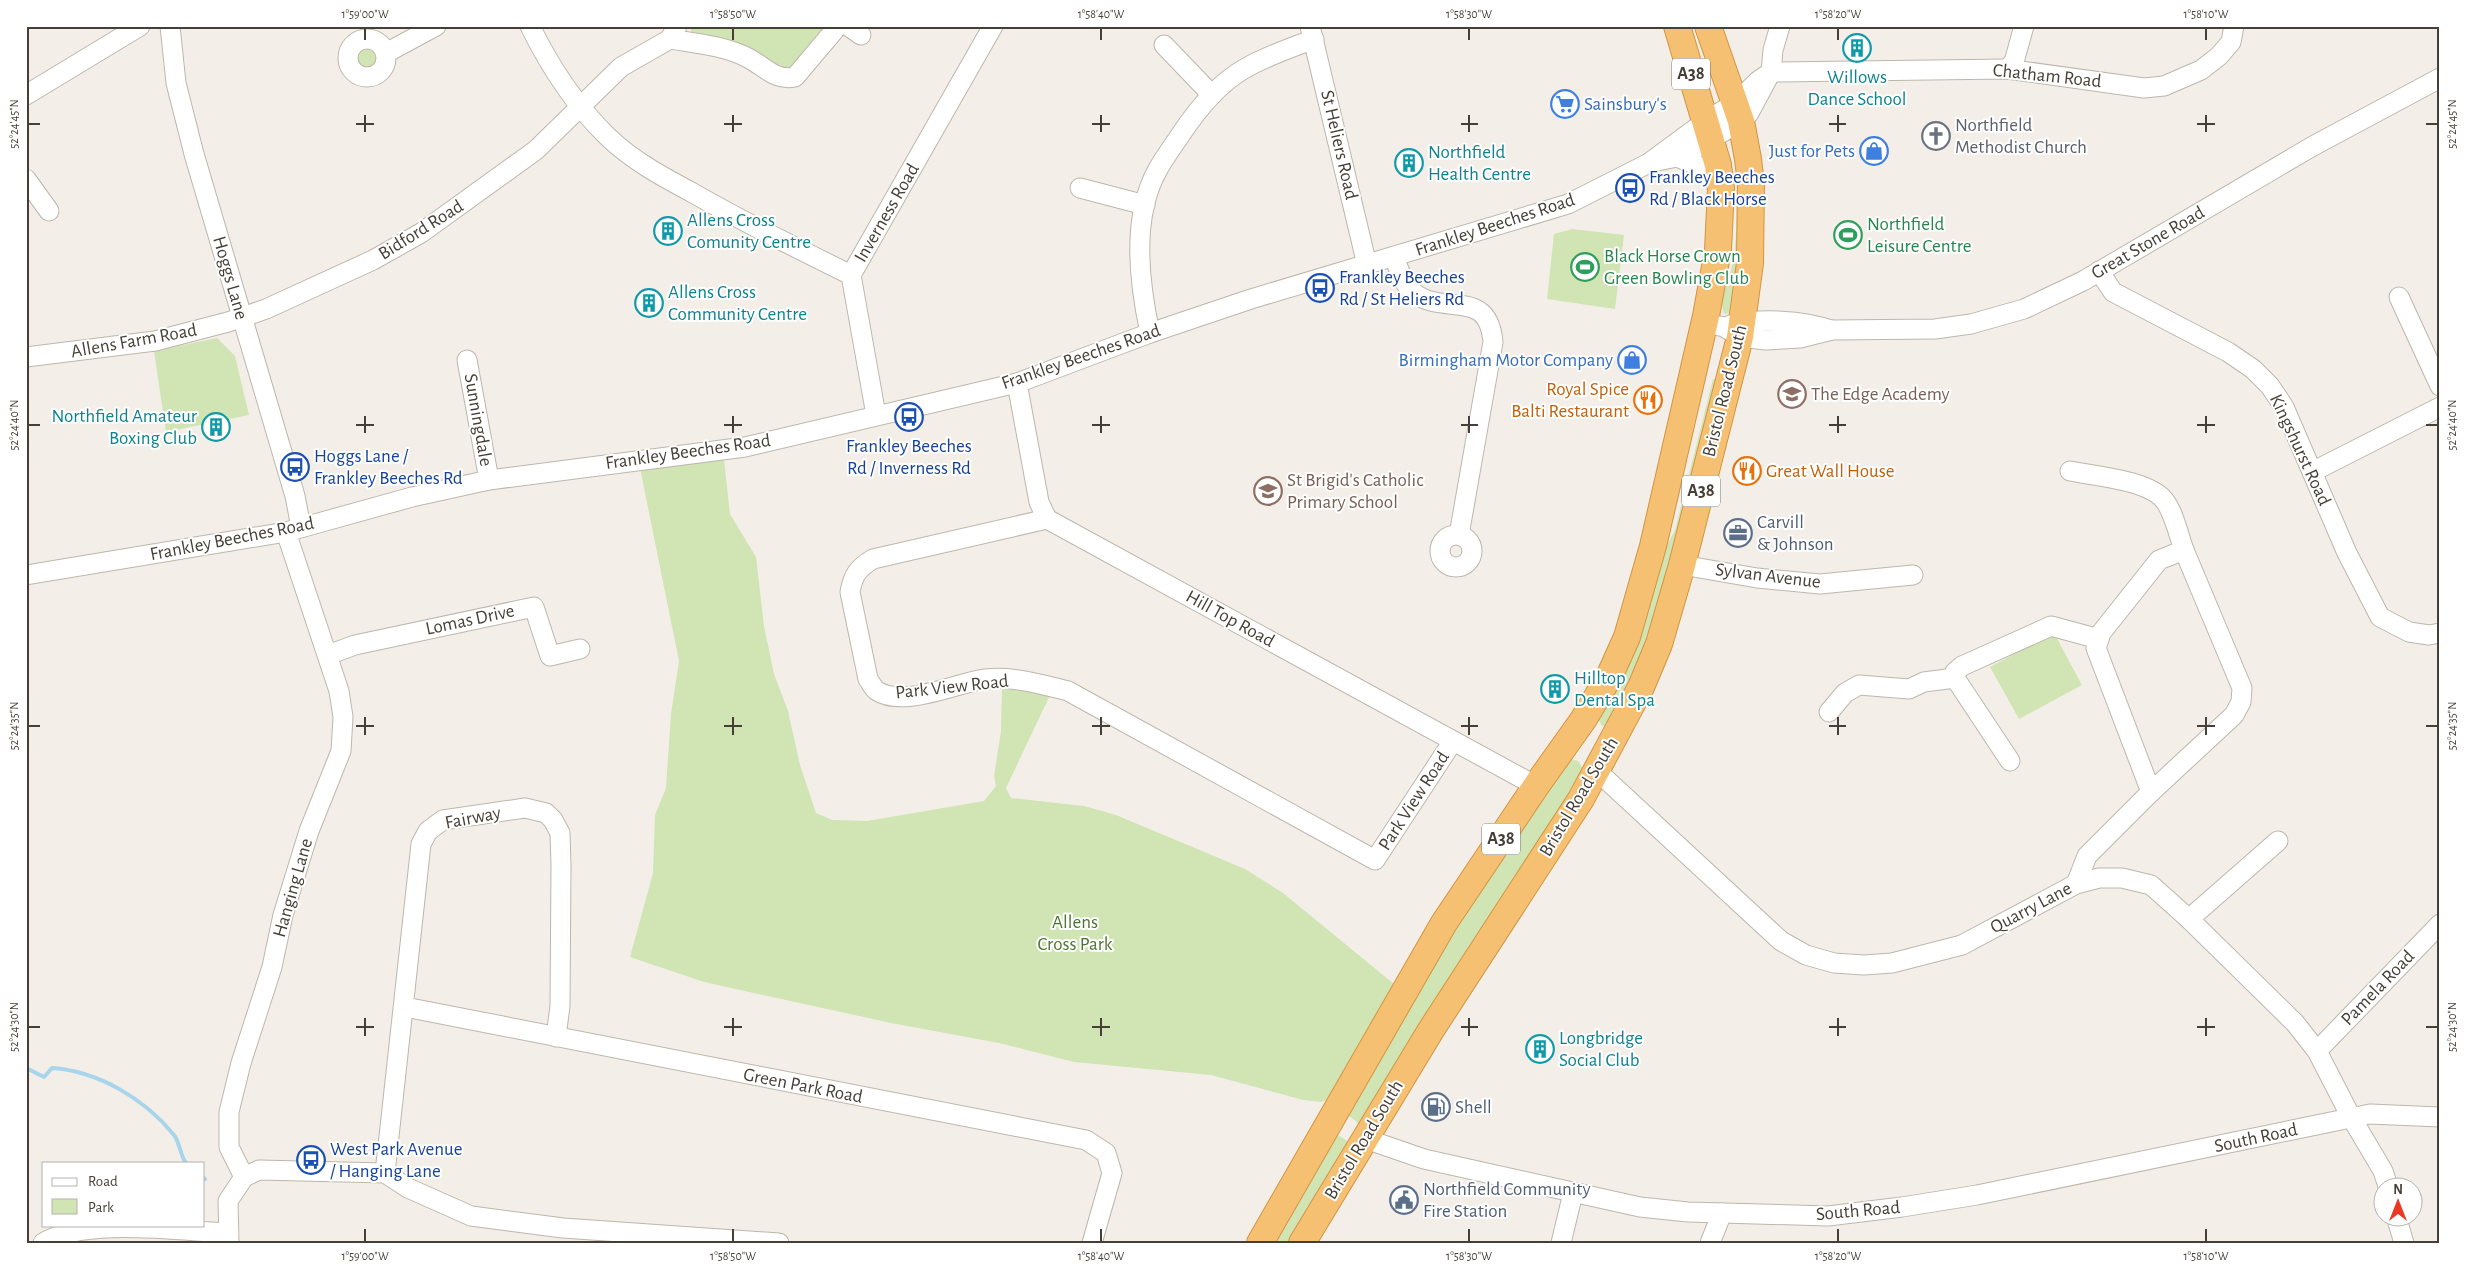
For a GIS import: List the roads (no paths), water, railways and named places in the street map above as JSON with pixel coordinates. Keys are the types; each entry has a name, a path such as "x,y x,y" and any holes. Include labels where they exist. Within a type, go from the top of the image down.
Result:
{"highway":[{"name":"A38","path":"1677,26 1709,130 1722,188"},
{"name":"A38","path":"1708,26 1738,112"},
{"name":"Bristol Road South","path":"1260,1243 1444,923 1610,678 1627,636 1653,546 1750,263 1751,184 1738,112"},
{"name":"Bristol Road South","path":"1302,1243 1431,1030 1597,771 1659,644 1682,565 1728,327 1715,278 1722,188"},
{"path":"1583,720 1597,733 1615,737"},
{"path":"1560,751 1582,754 1597,771"},
{"path":"1331,1121 1366,1139"}],"street":[{"path":"26,95 140,26"},
{"name":"Hoggs Lane","path":"170,26 176,83 194,154 295,496 293,530"},
{"path":"386,53 436,26"},
{"path":"530,26 544,55 580,108 609,138 644,166 738,219 851,275"},
{"path":"674,33 738,52 779,78 788,79 796,77 838,26"},
{"name":"Inverness Road","path":"876,415 851,275 993,26"},
{"path":"1738,112 1760,97 1771,72 1772,50 1780,26"},
{"path":"2007,69 2014,62 2024,26"},
{"name":"Chatham Road","path":"1771,72 2007,69 2144,88 2164,86 2200,70 2219,56 2231,42 2234,26"},
{"name":"Bidford Road","path":"241,318 373,260 421,233 536,150 621,67 674,33"},
{"path":"1150,333 1141,292 1139,249 1145,205 1157,170 1197,111 1212,95 1243,70 1312,33"},
{"name":"St Heliers Road","path":"1312,33 1367,265"},
{"path":"1164,44 1212,95"},
{"name":"Great Stone Road","path":"1728,327 1809,323 1832,330 1935,329 1970,324 2024,308 2099,271 2313,146 2440,78"},
{"name":"Frankley Beeches Road","path":"26,575 293,530 412,497 489,480 676,454 736,449 1017,383 1150,333 1250,299 1568,204 1649,163 1738,112"},
{"name":"Frankley Beeches Road","path":"1649,163 1676,157 1709,130"},
{"path":"1676,157 1701,167 1722,188"},
{"path":"26,179 49,211"},
{"path":"1080,188 1145,205"},
{"name":"Frankley Beeches Road","path":"1394,257 1402,279 1413,292 1426,299 1475,308 1485,314 1492,328 1493,342 1459,535"},
{"name":"Kingshurst Road","path":"2099,271 2113,292 2228,352 2253,369 2270,386 2284,407 2347,553 2380,617 2410,632 2429,635 2440,633"},
{"path":"2399,297 2440,386"},
{"name":"Allens Farm Road","path":"26,357 155,341 241,318"},
{"name":"Sunningdale","path":"467,360 489,480"},
{"path":"1017,383 1039,502 1047,520"},
{"path":"2312,472 2440,407"},
{"path":"2070,470 2145,487 2157,493 2165,501 2242,688 2241,702 2234,714 2151,792 2087,856 2076,884"},
{"name":"Hill Top Road","path":"1047,520 1536,786"},
{"name":"Park View Road","path":"1047,520 883,557 859,567 852,579 850,592 868,679 876,690 891,696 908,696 986,679 1022,680 1068,691 1375,860 1452,741"},
{"name":"Hanging Lane","path":"244,1177 230,1147 228,1112 241,1063 272,967 283,915 309,831 340,750 343,717 340,691 293,530"},
{"path":"2151,792 2096,648 2101,633 2159,560 2184,550"},
{"name":"Sylvan Avenue","path":"1682,565 1757,578 1820,584 1913,575"},
{"name":"Lomas Drive","path":"328,655 355,645 534,607 550,656 580,649"},
{"path":"2010,761 1955,678 1955,672 1962,666 2051,626 2099,639"},
{"path":"1829,712 1845,693 1858,685 1909,689 1924,682 1955,678"},
{"name":"Quarry Lane","path":"1597,771 1781,941 1806,955 1834,963 1864,965 1892,963 1962,945 2076,884 2099,878 2136,880 2151,885 2189,919 2295,1023 2317,1051 2351,1117 2385,1176"},
{"name":"Fairway","path":"384,1173 405,1006 421,844 428,830 443,820 525,808 546,813 553,820 560,833 560,986 556,1037"},
{"path":"2189,919 2278,841"},
{"name":"Pamela Road","path":"2317,1051 2440,924"},
{"name":"Green Park Road","path":"405,1006 1086,1140 1106,1153 1112,1172 1092,1243"},
{"name":"South Road","path":"1366,1139 1424,1159 1640,1207 1722,1213 1828,1216 1902,1207 2088,1173 2351,1117 2370,1114 2440,1117"},
{"path":"42,1243 83,1229 115,1228 229,1238 228,1200 244,1177 259,1170 384,1173 408,1188 471,1216 563,1228 779,1243"},
{"path":"1561,1243 1573,1193"},
{"path":"1710,1243 1722,1213"},
{"path":"2399,1226 2404,1243"}],"waterway":[{"path":"26,1068 44,1077 52,1068 69,1070 103,1081 119,1089 149,1110 174,1135 185,1162"}],"place":[{"name":"Willows Dance School","path":"1857,48"},
{"name":"Sainsbury's","path":"1565,104"},
{"name":"Northfield Methodist Church","path":"1936,136"},
{"name":"Just for Pets","path":"1874,151"},
{"name":"Northfield Health Centre","path":"1409,163"},
{"name":"Frankley Beeches Rd / Black Horse","path":"1630,188"},
{"name":"Allens Cross Comunity Centre","path":"668,231"},
{"name":"Northfield Leisure Centre","path":"1848,235"},
{"name":"Black Horse Crown Green Bowling Club","path":"1585,267"},
{"name":"Frankley Beeches Rd / St Heliers Rd","path":"1320,288"},
{"name":"Allens Cross Community Centre","path":"649,303"},
{"name":"Birmingham Motor Company","path":"1632,360"},
{"name":"The Edge Academy","path":"1792,394"},
{"name":"Royal Spice Balti Restaurant","path":"1648,400"},
{"name":"Frankley Beeches Rd / Inverness Rd","path":"909,417"},
{"name":"Northfield Amateur Boxing Club","path":"216,427"},
{"name":"Hoggs Lane / Frankley Beeches Rd","path":"295,467"},
{"name":"Great Wall House","path":"1747,471"},
{"name":"St Brigid's Catholic Primary School","path":"1268,491"},
{"name":"Carvill & Johnson","path":"1738,533"},
{"name":"Hilltop Dental Spa","path":"1555,689"},
{"name":"Longbridge Social Club","path":"1540,1049"},
{"name":"Shell","path":"1436,1107"},
{"name":"West Park Avenue / Hanging Lane","path":"311,1160"},
{"name":"Northfield Community Fire Station","path":"1404,1200"}],"park label":[{"name":"Allens Cross Park","path":"1075,933"}]}
